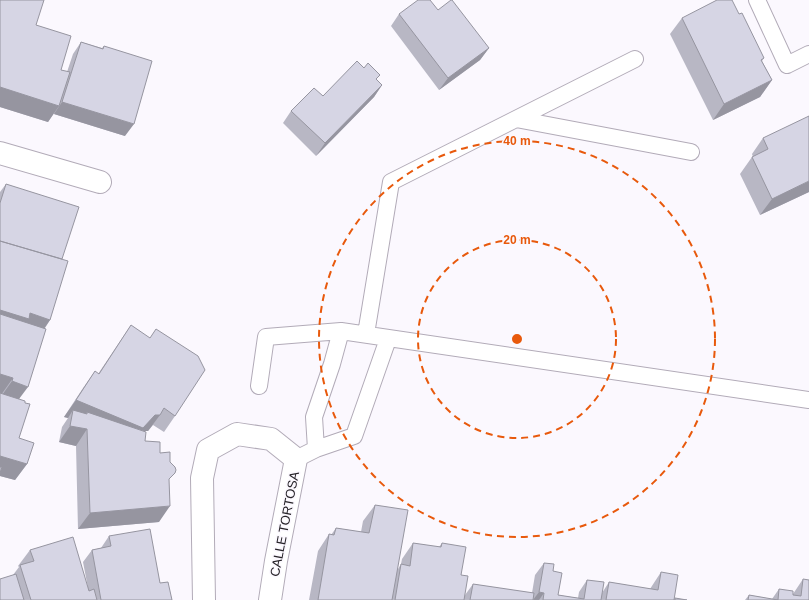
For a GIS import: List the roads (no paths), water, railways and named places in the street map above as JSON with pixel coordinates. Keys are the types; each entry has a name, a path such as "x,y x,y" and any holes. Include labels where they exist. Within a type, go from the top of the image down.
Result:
{"street":[{"path":"0,153 100,182"},
{"name":"CALLE TORTOSA","path":"204,600 202,478 208,450 237,434 271,439 296,459 270,600"}],"lane":[{"path":"757,0 787,65 809,54"},
{"path":"366,334 391,182 635,59"},
{"path":"516,119 691,152"},
{"path":"316,449 314,417 332,364 340,331"},
{"path":"260,386 266,337 340,331 809,400"},
{"path":"296,459 316,449 354,436 388,338"}]}
